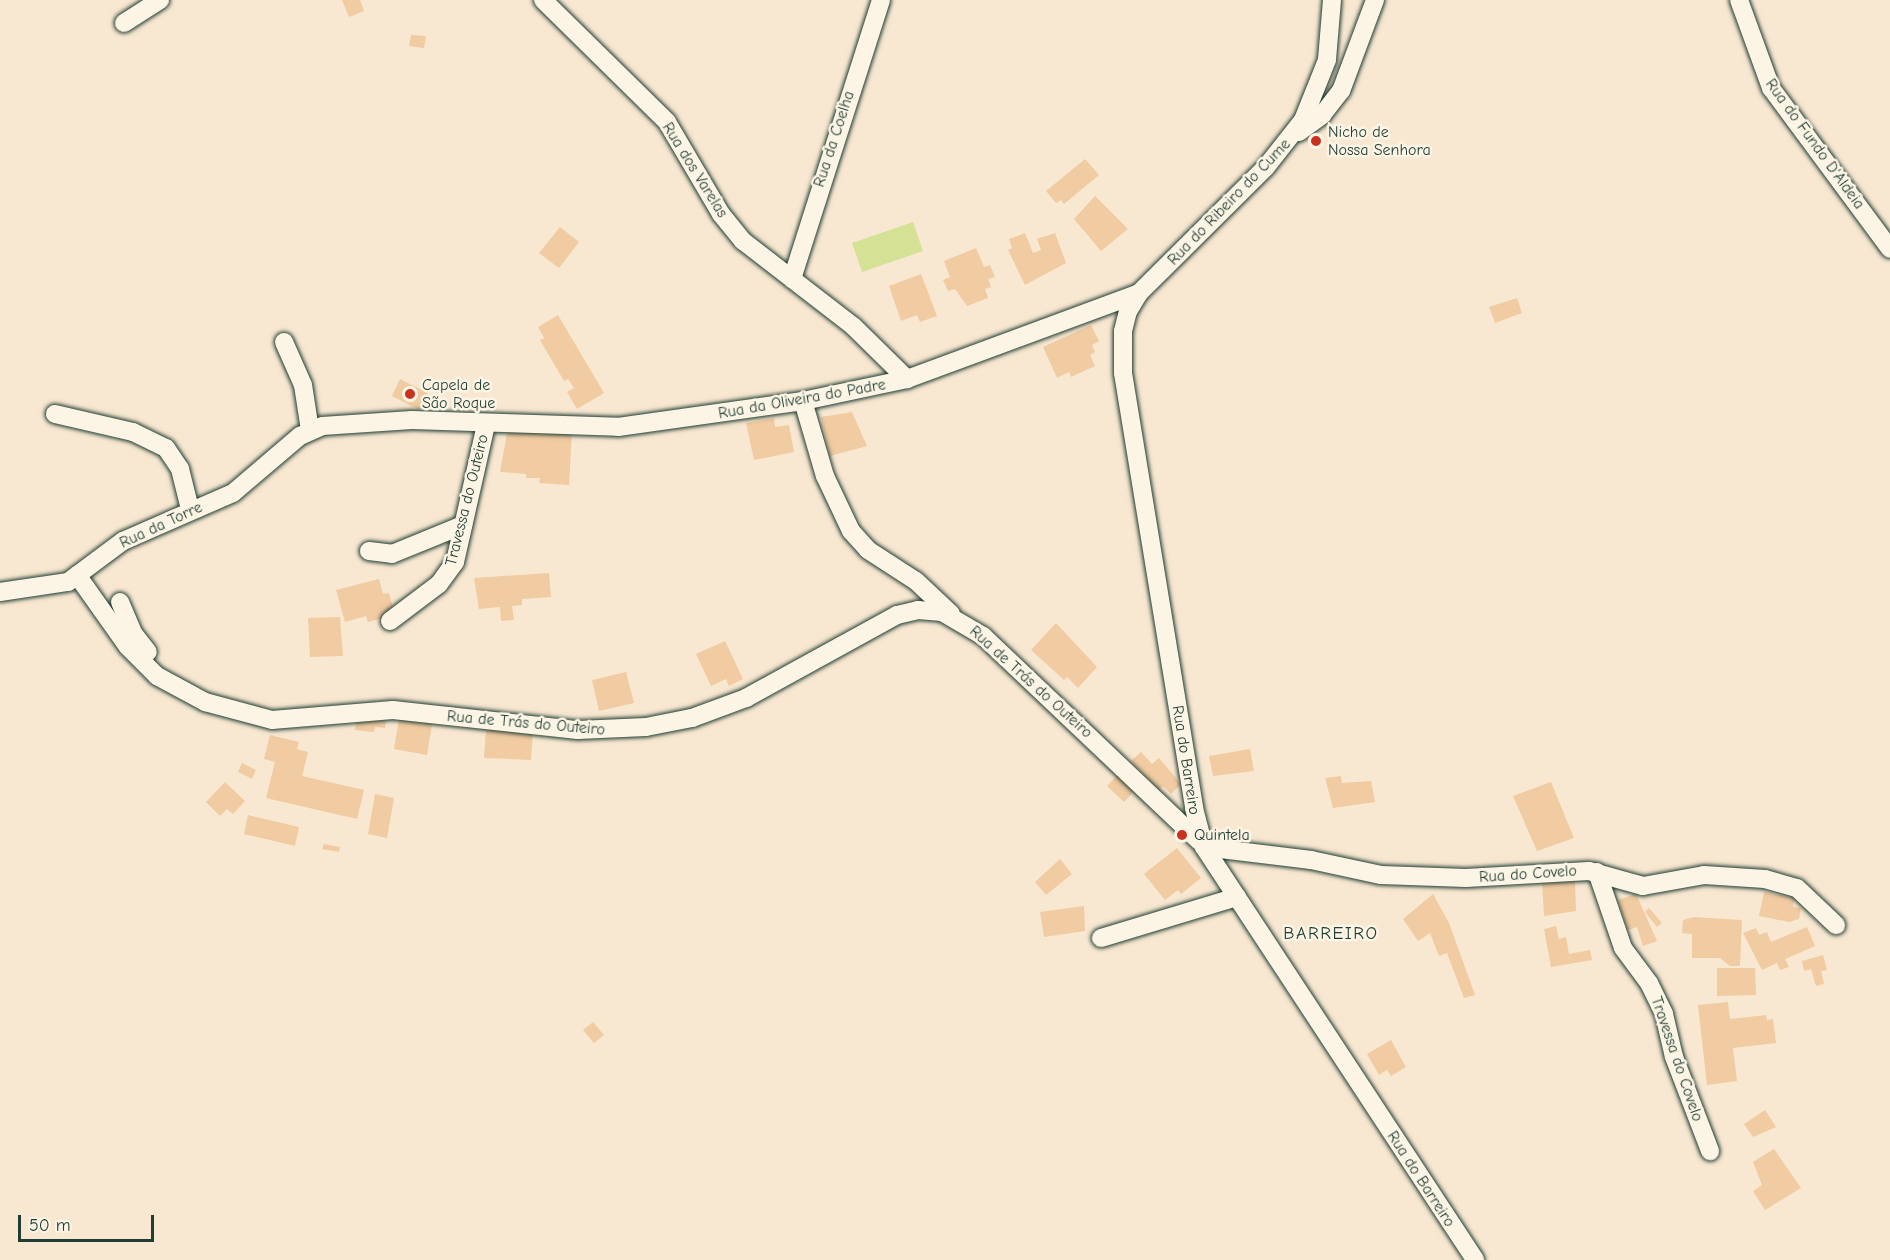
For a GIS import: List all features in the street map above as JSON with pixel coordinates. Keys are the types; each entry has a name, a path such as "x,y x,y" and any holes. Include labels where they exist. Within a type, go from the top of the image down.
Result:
{"street":[{"path":"123,23 160,0"},
{"name":"Rua dos Varelas","path":"543,0 667,122 721,214 743,241 853,326 907,379"},
{"name":"Rua da Coelha","path":"792,279 881,0"},
{"name":"Rua do Ribeiro do Cume","path":"1139,293 1291,138 1320,83 1332,0"},
{"path":"1291,138 1322,115 1341,91 1375,0"},
{"name":"Rua do Fundo D'Aldeia","path":"1739,0 1770,88 1890,249"},
{"name":"Rua da Oliveira do Padre","path":"310,430 359,422 630,426 803,401 907,379 1139,293"},
{"name":"Rua do Barreiro","path":"1139,293 1128,311 1123,331 1123,373 1194,808 1204,846 1475,1260"},
{"path":"284,342 303,386 310,430"},
{"path":"803,401 825,476 850,531 868,550 916,581 955,617"},
{"path":"55,414 133,432 166,448 180,469 190,509"},
{"name":"Travessa do Outeiro","path":"390,621 448,574 463,525 486,424"},
{"name":"Rua da Torre","path":"0,592 49,587 68,582 123,541 190,509 242,488 310,430"},
{"path":"369,551 392,554 463,525"},
{"name":"Rua de Trás do Outeiro","path":"77,575 141,662 173,687 216,706 272,720 393,710 578,730 646,727 692,718 738,702 897,615 930,610 955,617 1000,651 1204,846"},
{"path":"120,602 142,646 192,693 216,706"},
{"name":"Rua do Covelo","path":"1204,846 1311,860 1381,875 1466,878 1597,872 1643,886 1704,875 1777,881 1812,899 1836,925"},
{"name":"Travessa do Covelo","path":"1597,872 1619,940 1660,1004 1674,1057 1710,1151"},
{"path":"1101,938 1237,897"}],"green space":[{"path":"913,222 923,251 862,272 852,243"}],"building":[{"path":"342,0 360,0 364,11 349,17"},
{"path":"411,35 426,36 424,48 409,46"},
{"path":"1085,159 1099,175 1064,204 1061,200 1056,203 1046,191"},
{"path":"1095,196 1128,229 1101,251 1074,219"},
{"path":"560,227 579,242 559,268 539,253"},
{"path":"1025,233 1033,253 1041,250 1037,239 1055,233 1066,263 1025,285 1008,250 1012,248 1009,239"},
{"path":"976,248 984,267 990,265 995,277 988,279 991,287 985,289 988,298 967,306 955,289 948,291 943,280 950,277 944,261"},
{"path":"921,274 937,316 920,322 917,315 901,321 889,286"},
{"path":"1517,298 1522,313 1495,323 1489,307"},
{"path":"558,315 604,393 577,409 567,392 574,388 568,379 564,381 540,340 544,338 538,327"},
{"path":"1091,325 1099,341 1092,345 1095,352 1090,355 1095,366 1071,377 1069,372 1057,378 1043,347"},
{"name":"Capela de São Roque","path":"400,379 428,393 419,410 392,396"},
{"path":"852,412 867,446 830,456 821,417"},
{"path":"774,418 775,427 789,425 794,452 754,460 746,423"},
{"path":"508,428 572,431 569,485 539,483 540,478 526,478 526,474 500,472"},
{"path":"549,573 551,597 522,599 522,605 512,606 514,620 501,621 500,607 479,609 474,578"},
{"path":"379,579 383,594 389,593 395,615 368,622 366,616 345,622 336,590"},
{"path":"340,617 343,656 310,657 308,618"},
{"path":"1056,623 1097,667 1078,688 1067,677 1064,680 1031,650"},
{"path":"725,641 743,679 729,686 726,679 711,686 696,654"},
{"path":"626,672 634,703 599,711 592,680"},
{"path":"357,717 386,721 385,728 375,727 374,732 355,730"},
{"path":"399,719 432,724 427,755 394,749"},
{"path":"486,728 533,731 531,760 484,758"},
{"path":"270,735 299,742 297,749 308,752 302,776 364,790 357,819 266,798 275,762 264,759"},
{"path":"1250,749 1254,771 1213,776 1209,756"},
{"path":"1141,752 1152,764 1159,758 1181,784 1171,794 1163,786 1159,790 1131,761"},
{"path":"242,763 256,770 252,779 238,772"},
{"path":"1122,770 1139,786 1124,802 1107,786"},
{"path":"1341,776 1342,783 1371,781 1375,802 1333,808 1325,778"},
{"path":"225,782 245,801 233,814 227,809 220,816 206,802"},
{"path":"1551,782 1574,838 1537,851 1513,796"},
{"path":"375,794 394,798 387,838 368,834"},
{"path":"248,815 299,827 295,846 244,834"},
{"path":"324,844 340,847 339,852 322,849"},
{"path":"1177,848 1201,878 1181,894 1178,890 1165,900 1144,874"},
{"path":"1060,859 1072,874 1046,895 1035,882"},
{"path":"1575,881 1576,911 1544,916 1542,882"},
{"path":"1764,892 1794,898 1793,907 1801,908 1799,919 1789,922 1759,916"},
{"path":"1433,894 1449,923 1475,995 1464,998 1447,953 1439,956 1430,933 1418,941 1403,919"},
{"path":"1636,894 1657,941 1643,946 1637,927 1628,930 1618,900"},
{"path":"1084,906 1085,931 1044,937 1040,912"},
{"path":"1649,908 1662,923 1657,927 1645,912"},
{"path":"1694,917 1742,920 1740,966 1730,966 1720,958 1692,958 1692,934 1682,933 1683,920"},
{"path":"1556,926 1559,939 1566,937 1569,954 1590,950 1592,960 1551,967 1544,929"},
{"path":"1807,927 1815,946 1785,959 1789,967 1780,970 1777,963 1762,970 1743,933 1756,928 1759,935 1767,932 1771,942"},
{"path":"1823,955 1827,970 1821,971 1824,984 1816,986 1811,969 1804,971 1802,961"},
{"path":"1717,968 1755,968 1756,995 1717,996"},
{"path":"1728,1002 1730,1019 1766,1015 1767,1020 1773,1019 1776,1043 1733,1048 1737,1081 1707,1085 1698,1005"},
{"path":"593,1022 604,1035 594,1043 583,1030"},
{"path":"1391,1040 1406,1067 1391,1076 1387,1070 1379,1075 1367,1054"},
{"path":"1765,1110 1776,1127 1753,1137 1744,1124"},
{"path":"1774,1149 1801,1188 1765,1210 1753,1191 1762,1185 1753,1162"}],"place":[{"name":"Nicho de Nossa Senhora","path":"1316,141"},
{"name":"Capela de São Roque","path":"410,394"},
{"name":"Quintela","path":"1182,835"}],"district":[{"name":"BARREIRO","path":"1331,934"}]}
